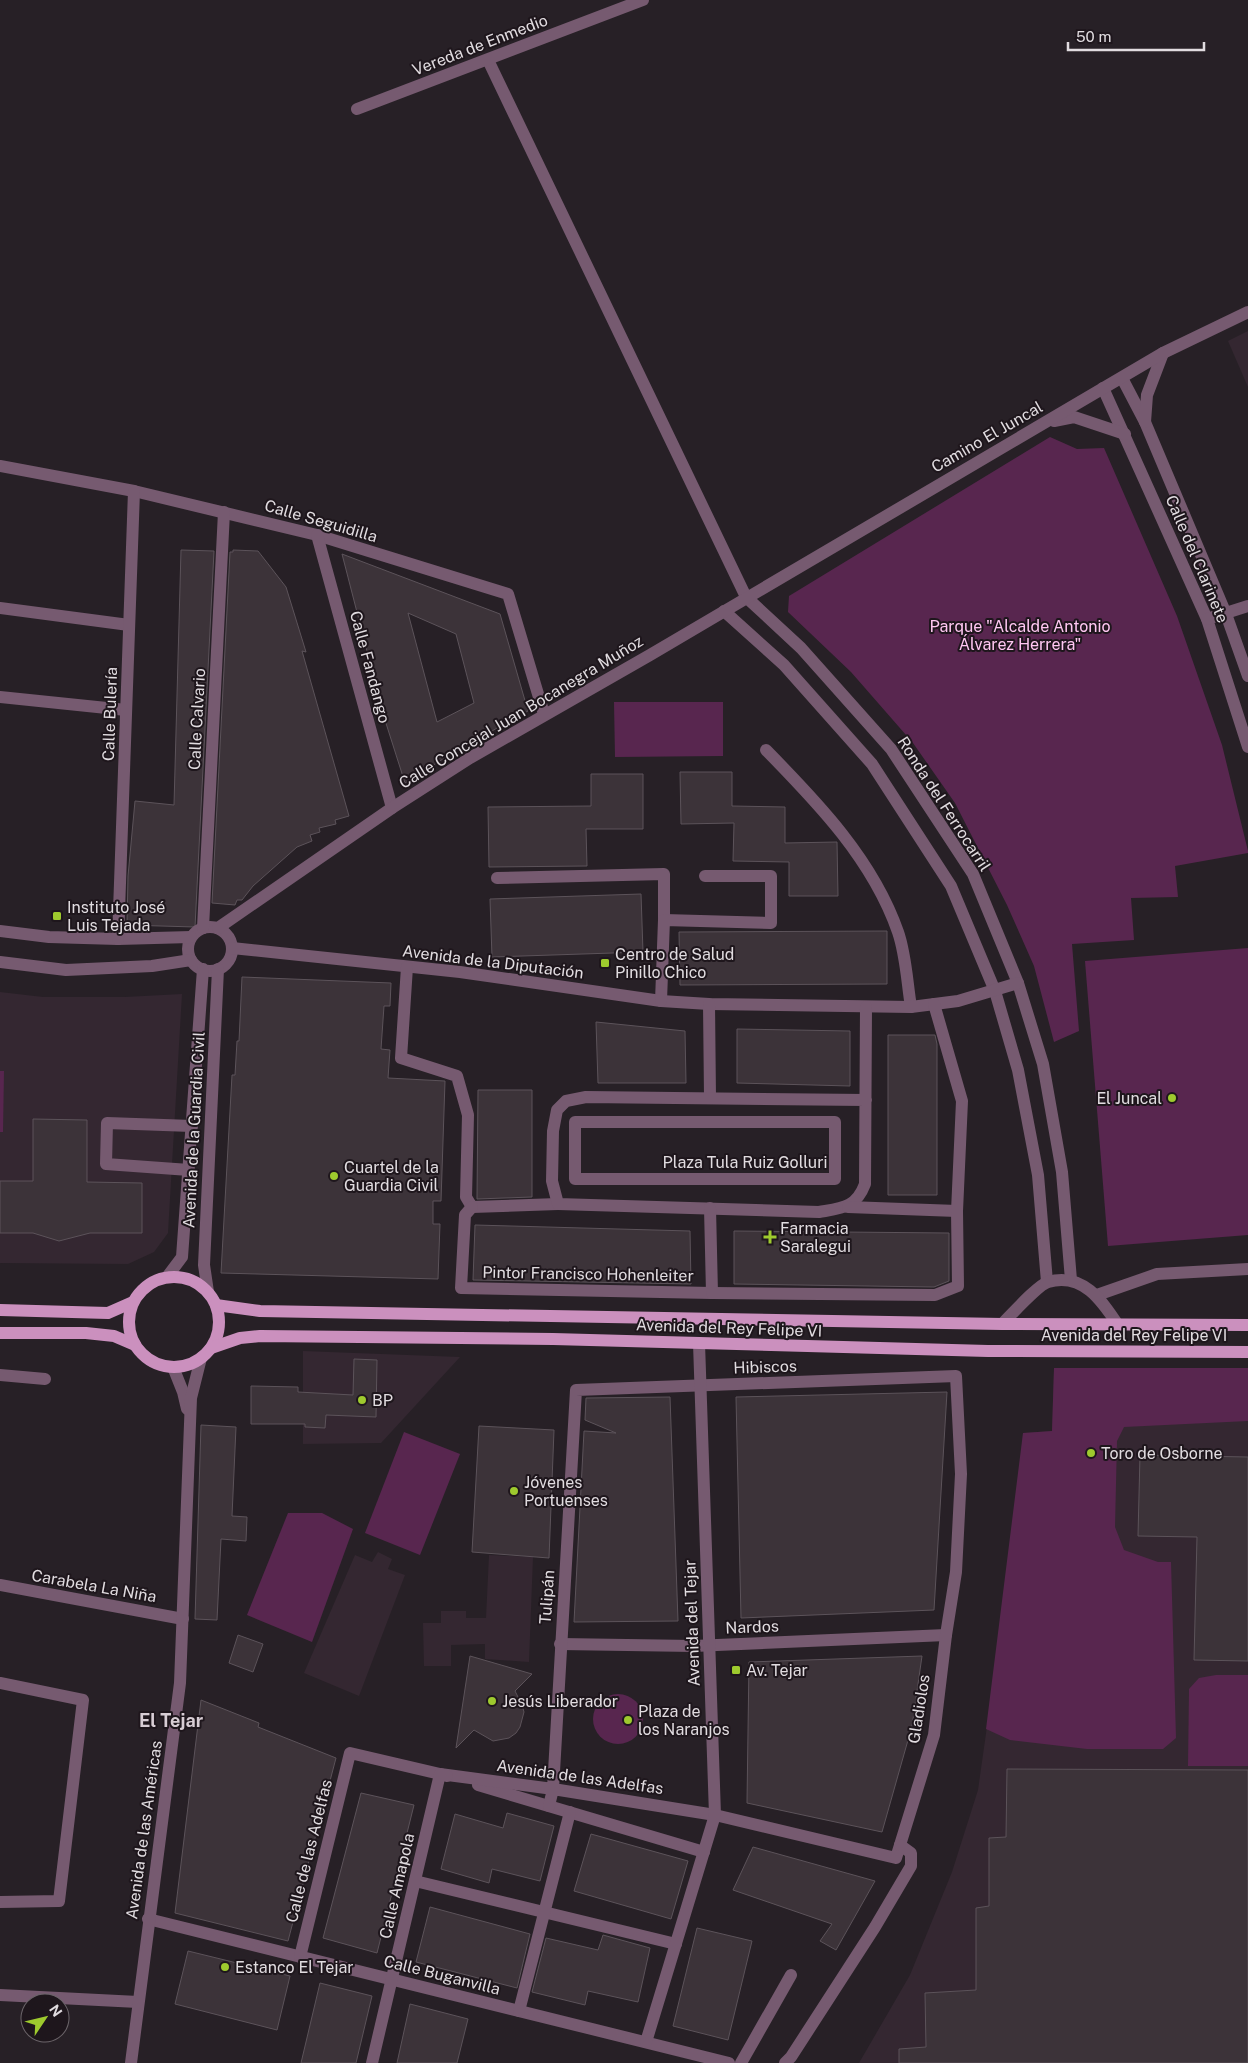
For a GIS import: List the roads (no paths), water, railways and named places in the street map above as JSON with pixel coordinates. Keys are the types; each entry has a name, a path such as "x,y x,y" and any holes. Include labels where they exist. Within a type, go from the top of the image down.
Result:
{"main road":[{"path":"0,1333 86,1333 114,1336 135,1346 145,1357 158,1364 173,1367 187,1365 201,1358 211,1348 217,1334 219,1319 216,1305 208,1292 196,1282 182,1277 167,1277 153,1281 141,1290 133,1302 129,1324 135,1346"},
{"path":"0,1310 108,1312 133,1302"},
{"name":"Avenida del Rey Felipe VI","path":"216,1305 260,1311 1002,1324 1248,1325"},
{"name":"Avenida del Rey Felipe VI","path":"211,1348 240,1338 260,1336 699,1343 988,1351 1248,1352"}],"street":[{"name":"Vereda de Enmedio","path":"357,109 643,0"},
{"path":"488,60 746,597"},
{"name":"Camino El Juncal","path":"746,597 1163,353 1248,312"},
{"path":"1146,422 1147,396 1163,353"},
{"name":"Calle del Clarinete","path":"1122,378 1146,422 1226,614 1248,676"},
{"name":"Calle del Clarinete","path":"1103,388 1126,434 1207,619 1248,748"},
{"path":"1043,423 1074,417 1126,434"},
{"name":"Calle Seguidilla","path":"0,466 134,490 317,535 508,594 544,714"},
{"name":"Calle Bulería","path":"118,938 134,490"},
{"name":"Calle Calvario","path":"203,928 224,512"},
{"name":"Calle Fandango","path":"317,535 392,808"},
{"name":"Calle Concejal Juan Bocanegra Muñoz","path":"218,928 392,808 470,758 746,597"},
{"name":"Ronda del Ferrocarril","path":"746,597 801,648 892,749 973,874 1018,982 1042,1064 1062,1172 1072,1280"},
{"path":"1207,619 1248,606"},
{"path":"0,608 129,625"},
{"path":"724,611 784,665 872,764 951,886 995,991 1018,1070 1038,1176 1047,1282"},
{"path":"0,697 126,710"},
{"path":"766,750 818,804 871,875 898,932 911,1007"},
{"path":"497,878 664,874 661,1001"},
{"path":"664,920 771,923 770,876 705,876"},
{"path":"203,928 218,928 228,936 232,948 228,960 218,969 203,970 191,960 188,944 191,937 203,928"},
{"path":"0,930 49,937 191,937"},
{"name":"Avenida de la Diputación","path":"232,948 460,972 661,1001 709,1004 911,1007 958,1001 995,991 1018,982"},
{"path":"0,962 66,970 152,966 191,960"},
{"path":"407,967 401,1058 457,1076 468,1116 466,1197 472,1207 558,1204 819,1212 848,1206 957,1211"},
{"name":"Avenida de la Guardia Civil","path":"208,1292 204,1264 218,969"},
{"path":"167,1277 182,1257 203,970"},
{"path":"709,1004 710,1097"},
{"path":"712,1293 935,1295 958,1286 957,1211 962,1102 934,1004"},
{"path":"848,1206 861,1195 865,1184 866,1007"},
{"path":"558,1204 552,1181 553,1131 557,1110 566,1101 586,1097 866,1100"},
{"name":"Plaza Tula Ruiz Golluri","path":"575,1122 835,1122 835,1179 575,1179 575,1122"},
{"path":"189,1170 106,1164 107,1124 192,1126"},
{"name":"Pintor Francisco Hohenleiter","path":"472,1207 465,1214 461,1288 712,1293 710,1208"},
{"path":"1097,1295 1157,1274 1248,1269"},
{"path":"1002,1324 1047,1282 1072,1280 1097,1295 1118,1325"},
{"name":"Avenida del Tejar","path":"646,2042 715,1814 699,1343"},
{"name":"Avenida de las Américas","path":"131,2063 148,1919 180,1683 191,1398 201,1358"},
{"name":"Avenida de las Américas","path":"173,1367 183,1392 190,1422"},
{"path":"0,1376 45,1379"},
{"name":"Hibiscos","path":"576,1390 956,1376"},
{"name":"Gladiolos","path":"900,1845 934,1735 956,1572 961,1474 956,1376"},
{"name":"Tulipán","path":"549,1806 553,1789 576,1390"},
{"name":"Carabela La Niña","path":"0,1585 183,1619"},
{"name":"Nardos","path":"560,1644 709,1645 946,1635"},
{"path":"0,1683 83,1700 59,1901 0,1902"},
{"name":"Avenida de las Adelfas","path":"350,1753 440,1774 704,1852"},
{"name":"Calle de las Adelfas","path":"300,1957 350,1753"},
{"name":"Avenida de las Adelfas","path":"440,1774 715,1814"},
{"name":"Calle Amapola","path":"372,2063 440,1774"},
{"path":"519,2011 570,1812"},
{"path":"715,1814 896,1858 900,1845 911,1853 912,1866 870,1935 791,2057 785,2063"},
{"path":"415,1880 676,1944"},
{"name":"Calle Buganvilla","path":"148,1919 729,2063"},
{"path":"741,2063 791,1975"},
{"path":"0,1995 138,2002"}],"place":[{"name":"Instituto José Luis Tejada","path":"57,916"},
{"name":"Centro de Salud Pinillo Chico","path":"605,963"},
{"name":"El Juncal","path":"1172,1098"},
{"name":"Cuartel de la Guardia Civil","path":"334,1176"},
{"name":"Farmacia Saralegui","path":"770,1237"},
{"name":"BP","path":"362,1400"},
{"name":"Toro de Osborne","path":"1091,1453"},
{"name":"Jóvenes Portuenses","path":"514,1491"},
{"name":"Av. Tejar","path":"736,1670"},
{"name":"Jesús Liberador","path":"492,1701"},
{"name":"Plaza de los Naranjos","path":"628,1720"},
{"name":"Estanco El Tejar","path":"225,1967"}],"district":[{"name":"El Tejar","path":"171,1720"}],"park label":[{"name":"Parque \"Alcalde Antonio Álvarez Herrera\"","path":"1020,635"}]}
